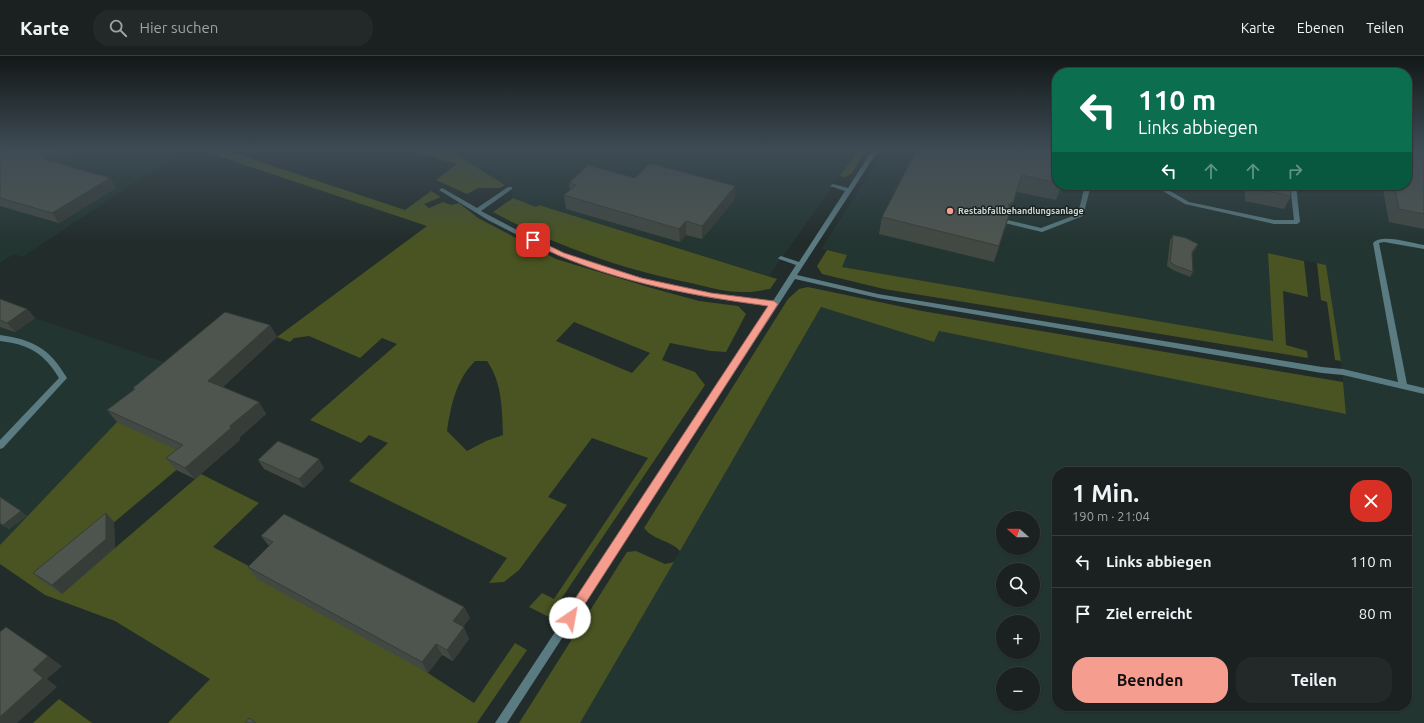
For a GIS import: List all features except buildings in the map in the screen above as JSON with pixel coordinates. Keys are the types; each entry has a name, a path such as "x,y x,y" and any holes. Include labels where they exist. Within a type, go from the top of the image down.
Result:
{"lane":[{"path":"501,723 799,264 856,180"},
{"path":"833,186 849,190"},
{"path":"477,211 510,188"},
{"path":"442,190 477,211 561,255 646,282 696,293 774,304"},
{"path":"1007,222 1042,230 1081,215 1087,190"},
{"path":"1165,190 1188,203 1274,222 1297,222 1294,190"},
{"path":"1403,386 1376,244 1378,241 1390,240 1424,248"},
{"path":"781,258 799,264"},
{"path":"792,276 878,296 1322,370 1343,372 1424,391"},
{"path":"0,338 13,339 35,347 50,358 63,378 0,446"}],"shaded area":[{"path":"0,180 138,180 22,257 14,254 0,263"},
{"path":"497,180 837,180 769,276 539,205 536,207 513,198 510,188"},
{"path":"866,180 1052,180 1052,190 1412,190 1412,180 1424,180 1424,723 580,723 821,307 934,342 939,331 1346,413 1341,361 1326,265 1268,253 1273,341 841,267 846,255 821,249"},
{"path":"0,306 181,368 144,401 117,422 0,545"}],"green space":[{"path":"290,180 315,180 405,210 431,191 441,197 424,204 429,208 443,202 451,205 459,203 478,218 556,259 699,301 738,306 746,314 726,352 711,351 670,343 662,360 695,372 705,385 549,617 529,607 542,593 554,599 648,458 592,438 548,497 567,505 519,570 504,582 489,583 507,558 349,481 388,443 369,435 361,443 310,420 397,344 382,338 360,358 309,336 294,338 290,342 277,337 427,226","holes":["574,322 650,353 632,373 556,341","475,361 487,361 496,378 500,396 503,435 486,441 467,451 447,431 450,412 455,393 463,376"]},
{"path":"436,180 497,180 505,185 500,188 478,188 467,194"},
{"path":"513,198 536,207 539,205 777,279 770,289 749,292 732,292 640,271 565,246 493,212"},
{"path":"827,250 847,255 842,267 1273,341 1268,253 1304,261 1308,297 1283,291 1286,345 1307,351 1308,358 884,289 822,274 817,266"},
{"path":"1317,263 1326,265 1341,361 1335,360 1327,302 1321,300"},
{"path":"808,287 922,311 1343,382 1346,414 939,331 934,342 821,307 680,551 671,544 652,535 644,528 788,299 799,289"},
{"path":"117,422 218,435 43,582 115,548 201,474 259,503 213,547 280,583 346,622 474,703 515,643 527,650 477,723 168,723 210,679 115,621 45,595 0,564 0,545"},
{"path":"636,551 665,564 674,562 580,723 519,723 627,552"},
{"path":"59,699 92,723 33,723"}],"place":[{"name":"Restabfallbehandlungsanlage","path":"950,211"}],"route":[{"path":"533,240 561,255 666,287 711,296 774,304 570,618"}]}
